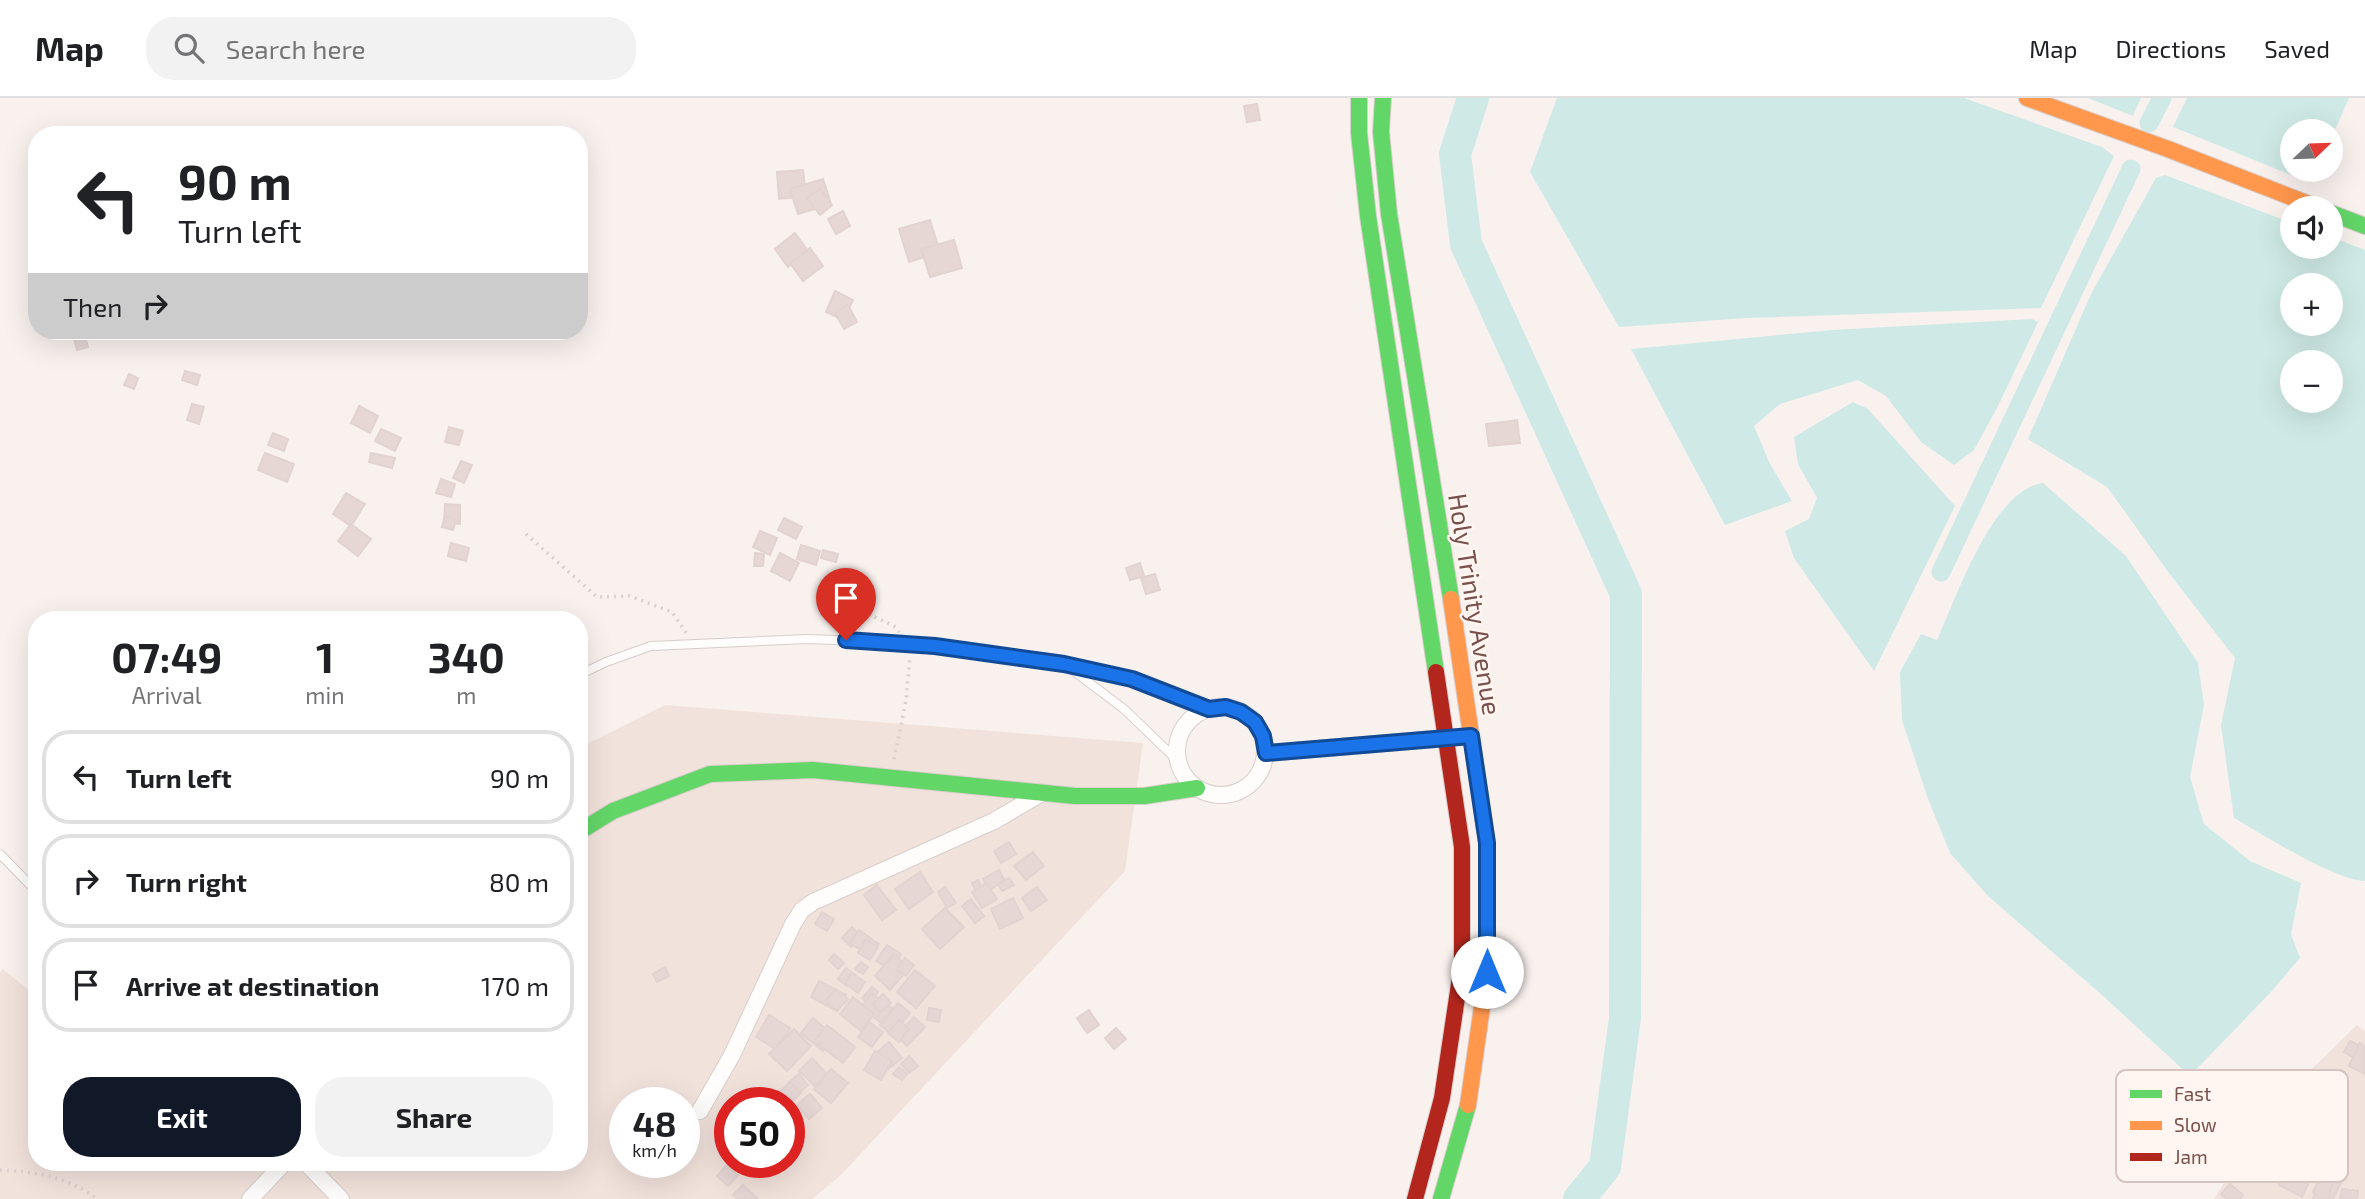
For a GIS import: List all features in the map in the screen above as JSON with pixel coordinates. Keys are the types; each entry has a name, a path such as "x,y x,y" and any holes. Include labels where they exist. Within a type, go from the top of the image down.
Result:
{"main road":[{"name":"Holy Trinity Avenue","path":"1359,98 1359,132 1368,216 1462,847 1462,964 1442,1098 1415,1199"},
{"name":"Holy Trinity Avenue","path":"1383,98 1381,132 1389,214 1463,670 1487,843 1487,972 1468,1105 1441,1199"},
{"path":"2027,98 2288,196"},
{"path":"2343,218 2365,226"},
{"path":"588,826 612,811 710,774 813,770 1075,796 1144,796 1196,788"}],"street":[{"path":"1226,707 1241,712 1255,722 1263,736 1266,753 1262,769 1253,783 1245,789 1224,796 1196,788 1185,776 1178,761 1178,744 1183,729 1194,716 1209,709 1226,707"},
{"path":"1266,753 1471,736"},
{"path":"700,1111 732,1055 793,923 802,910 813,902 994,821 1040,794"},
{"path":"250,1199 276,1171"},
{"path":"314,1171 341,1199"}],"lane":[{"path":"588,671 651,646 807,639 865,641 935,646 1064,664 1132,679 1209,709"},
{"path":"1064,664 1124,709 1178,761"},
{"path":"0,854 28,883"}],"path":[{"path":"526,534 597,597 630,596 672,612 695,644"},
{"path":"843,602 894,626 910,646 906,701 890,778"},
{"path":"0,1170 36,1172 82,1187 97,1199"}],"shaded area":[{"path":"665,705 1143,743 1125,871 839,1177 812,1199 0,1199 0,973 3,969 28,990 28,1171 588,1171 588,744"},
{"path":"2357,1025 2365,1031 2365,1199 2214,1199 2225,1182 2348,1182 2348,1070 2311,1070"}],"water":[{"path":"1557,98 1964,98 2102,147 2114,156 2041,308 1747,318 1619,327 1530,172"},
{"path":"2088,98 2141,98 2133,116"},
{"path":"2187,98 2349,98 2340,119 2280,119 2280,170 2173,127"},
{"path":"2165,175 2280,218 2280,259 2343,259 2343,242 2365,250 2365,881 2352,879 2318,865 2234,818 2221,725 2235,658 2107,487 2028,439 2091,294 2156,178"},
{"path":"2032,319 2038,322 1997,408 1974,450 1954,465 1921,442 1886,396 1858,380 1780,404 1754,426 1770,464 1792,501 1725,525 1631,349 1832,330"},
{"path":"1853,402 1868,409 1955,506 1874,671 1794,558 1785,531 1809,519 1817,498 1798,464 1794,437"},
{"path":"2043,483 2126,556 2198,663 2204,705 2190,777 2204,824 2250,861 2301,883 2291,934 2300,958 2196,1070 2183,1070 1988,896 1950,853 1927,796 1902,720 1900,672 1921,634 1937,640 1966,573 1992,524 2008,504 2025,490"}],"building":[{"path":"1257,104 1260,120 1247,122 1244,106"},
{"path":"803,170 806,196 779,199 777,172"},
{"path":"823,179 831,204 798,214 790,189"},
{"path":"820,189 832,205 820,215 807,198"},
{"path":"843,211 850,226 836,234 828,219"},
{"path":"930,220 940,252 909,262 899,229"},
{"path":"795,233 808,251 788,267 775,249"},
{"path":"954,240 962,268 930,277 921,249"},
{"path":"810,248 823,266 803,281 790,263"},
{"path":"835,291 853,300 844,320 826,312"},
{"path":"848,305 857,322 844,329 835,313"},
{"path":"74,340 86,340 88,347 77,350"},
{"path":"185,371 200,375 197,385 182,380"},
{"path":"129,374 138,378 134,389 124,385"},
{"path":"192,404 204,407 199,424 187,420"},
{"path":"359,406 378,416 370,433 351,423"},
{"path":"1517,420 1520,443 1489,446 1486,424"},
{"path":"449,427 463,431 459,445 445,442"},
{"path":"381,429 401,438 395,451 375,441"},
{"path":"273,433 288,439 284,451 268,445"},
{"path":"265,453 294,464 287,482 258,470"},
{"path":"371,453 395,458 392,468 369,462"},
{"path":"461,461 472,465 464,483 453,478"},
{"path":"441,479 455,484 451,497 436,493"},
{"path":"346,493 365,504 351,526 333,514"},
{"path":"445,504 460,505 460,524 444,523"},
{"path":"445,516 456,520 453,530 442,527"},
{"path":"784,518 802,527 796,539 778,530"},
{"path":"351,524 371,539 358,556 338,541"},
{"path":"760,531 777,538 770,555 753,547"},
{"path":"451,543 469,548 466,561 448,556"},
{"path":"801,545 820,551 816,565 797,559"},
{"path":"823,550 838,554 836,562 821,558"},
{"path":"755,553 764,554 763,566 754,566"},
{"path":"780,553 799,563 790,581 771,571"},
{"path":"1140,563 1144,576 1130,580 1126,568"},
{"path":"840,573 856,574 856,588 840,587"},
{"path":"1155,574 1160,590 1146,594 1141,578"},
{"path":"1009,842 1016,854 1001,863 994,851"},
{"path":"1033,852 1044,866 1026,880 1014,866"},
{"path":"999,870 1005,881 989,890 983,879"},
{"path":"920,872 933,892 909,909 895,889"},
{"path":"1009,878 1014,885 1002,891 998,884"},
{"path":"978,880 984,893 978,896 972,883"},
{"path":"986,883 997,899 982,908 972,892"},
{"path":"877,885 896,910 882,920 864,895"},
{"path":"945,887 956,903 947,908 938,892"},
{"path":"1037,887 1047,900 1031,911 1022,898"},
{"path":"1013,898 1023,918 1000,929 991,909"},
{"path":"971,899 984,916 975,923 962,906"},
{"path":"945,908 964,927 940,949 922,929"},
{"path":"822,912 834,919 827,931 815,924"},
{"path":"852,927 861,937 851,947 842,938"},
{"path":"859,930 879,944 871,957 850,943"},
{"path":"866,939 878,947 870,960 858,953"},
{"path":"887,945 901,954 891,970 876,961"},
{"path":"834,954 844,963 838,969 829,960"},
{"path":"894,954 909,968 890,990 875,976"},
{"path":"905,958 914,965 906,976 897,970"},
{"path":"861,962 868,967 863,974 855,969"},
{"path":"665,967 669,976 657,982 653,974"},
{"path":"846,968 855,975 847,986 838,979"},
{"path":"915,970 935,986 916,1008 897,992"},
{"path":"852,973 865,982 858,993 845,983"},
{"path":"819,981 846,995 837,1011 811,997"},
{"path":"872,987 878,992 868,1003 862,998"},
{"path":"836,989 848,999 837,1011 825,1001"},
{"path":"871,993 896,1011 886,1026 861,1008"},
{"path":"883,994 891,1003 880,1012 873,1004"},
{"path":"853,997 874,1014 861,1031 840,1014"},
{"path":"898,1003 910,1013 893,1035 880,1025"},
{"path":"929,1008 941,1010 939,1022 927,1020"},
{"path":"1089,1010 1099,1025 1087,1033 1077,1018"},
{"path":"769,1015 790,1028 777,1050 756,1037"},
{"path":"914,1017 925,1027 907,1046 897,1036"},
{"path":"813,1018 835,1037 823,1051 801,1033"},
{"path":"899,1020 909,1029 899,1042 888,1033"},
{"path":"869,1022 883,1032 872,1047 858,1037"},
{"path":"827,1025 855,1047 843,1063 814,1041"},
{"path":"1116,1028 1126,1039 1114,1049 1105,1038"},
{"path":"794,1029 811,1046 787,1071 769,1054"},
{"path":"2350,1041 2365,1048 2365,1063 2344,1052"},
{"path":"889,1042 902,1058 888,1069 875,1054"},
{"path":"2360,1043 2365,1046 2365,1074 2349,1066"},
{"path":"875,1051 892,1061 881,1080 864,1070"},
{"path":"909,1056 918,1066 909,1073 901,1064"},
{"path":"812,1058 827,1074 815,1086 799,1071"},
{"path":"899,1067 907,1074 902,1080 893,1074"},
{"path":"831,1069 848,1083 831,1103 814,1089"},
{"path":"799,1074 808,1085 805,1088 794,1087 789,1082"},
{"path":"810,1094 822,1108 809,1119 805,1114 805,1098"},
{"path":"719,1178 735,1178 728,1186"},
{"path":"2280,1182 2309,1182 2302,1197 2279,1185"},
{"path":"2318,1182 2342,1182 2333,1199 2326,1199 2313,1192"},
{"path":"2318,1182 2333,1182 2328,1199 2313,1199"},
{"path":"2230,1184 2243,1195 2240,1199 2227,1199 2221,1194"},
{"path":"743,1185 756,1199 738,1199 733,1195"},
{"path":"2342,1189 2358,1191 2357,1199 2340,1199"}],"waterway":[{"path":"1473,98 1455,154 1466,244 1626,594 1625,1018 1605,1167 1579,1199"},
{"path":"2149,123 2162,98"},
{"path":"1941,572 2131,169"}],"traffic: fast":[{"path":"1359,98 1359,133 1368,216 1436,672"},
{"path":"1383,98 1381,132 1389,214 1451,599"},
{"path":"2343,218 2365,226"},
{"path":"588,826 613,811 710,774 813,770 1075,796 1144,796 1197,788"},
{"path":"1441,1199 1468,1105"}],"traffic: slow":[{"path":"2027,98 2288,196"},
{"path":"1451,599 1487,843 1487,972 1468,1105"}],"traffic: jam":[{"path":"1415,1199 1442,1098 1462,964 1462,847 1436,672"}],"route":[{"path":"846,640 935,646 1064,664 1132,679 1209,709 1226,707 1241,712 1255,722 1263,736 1266,753 1471,736 1487,843 1487,972"}]}
